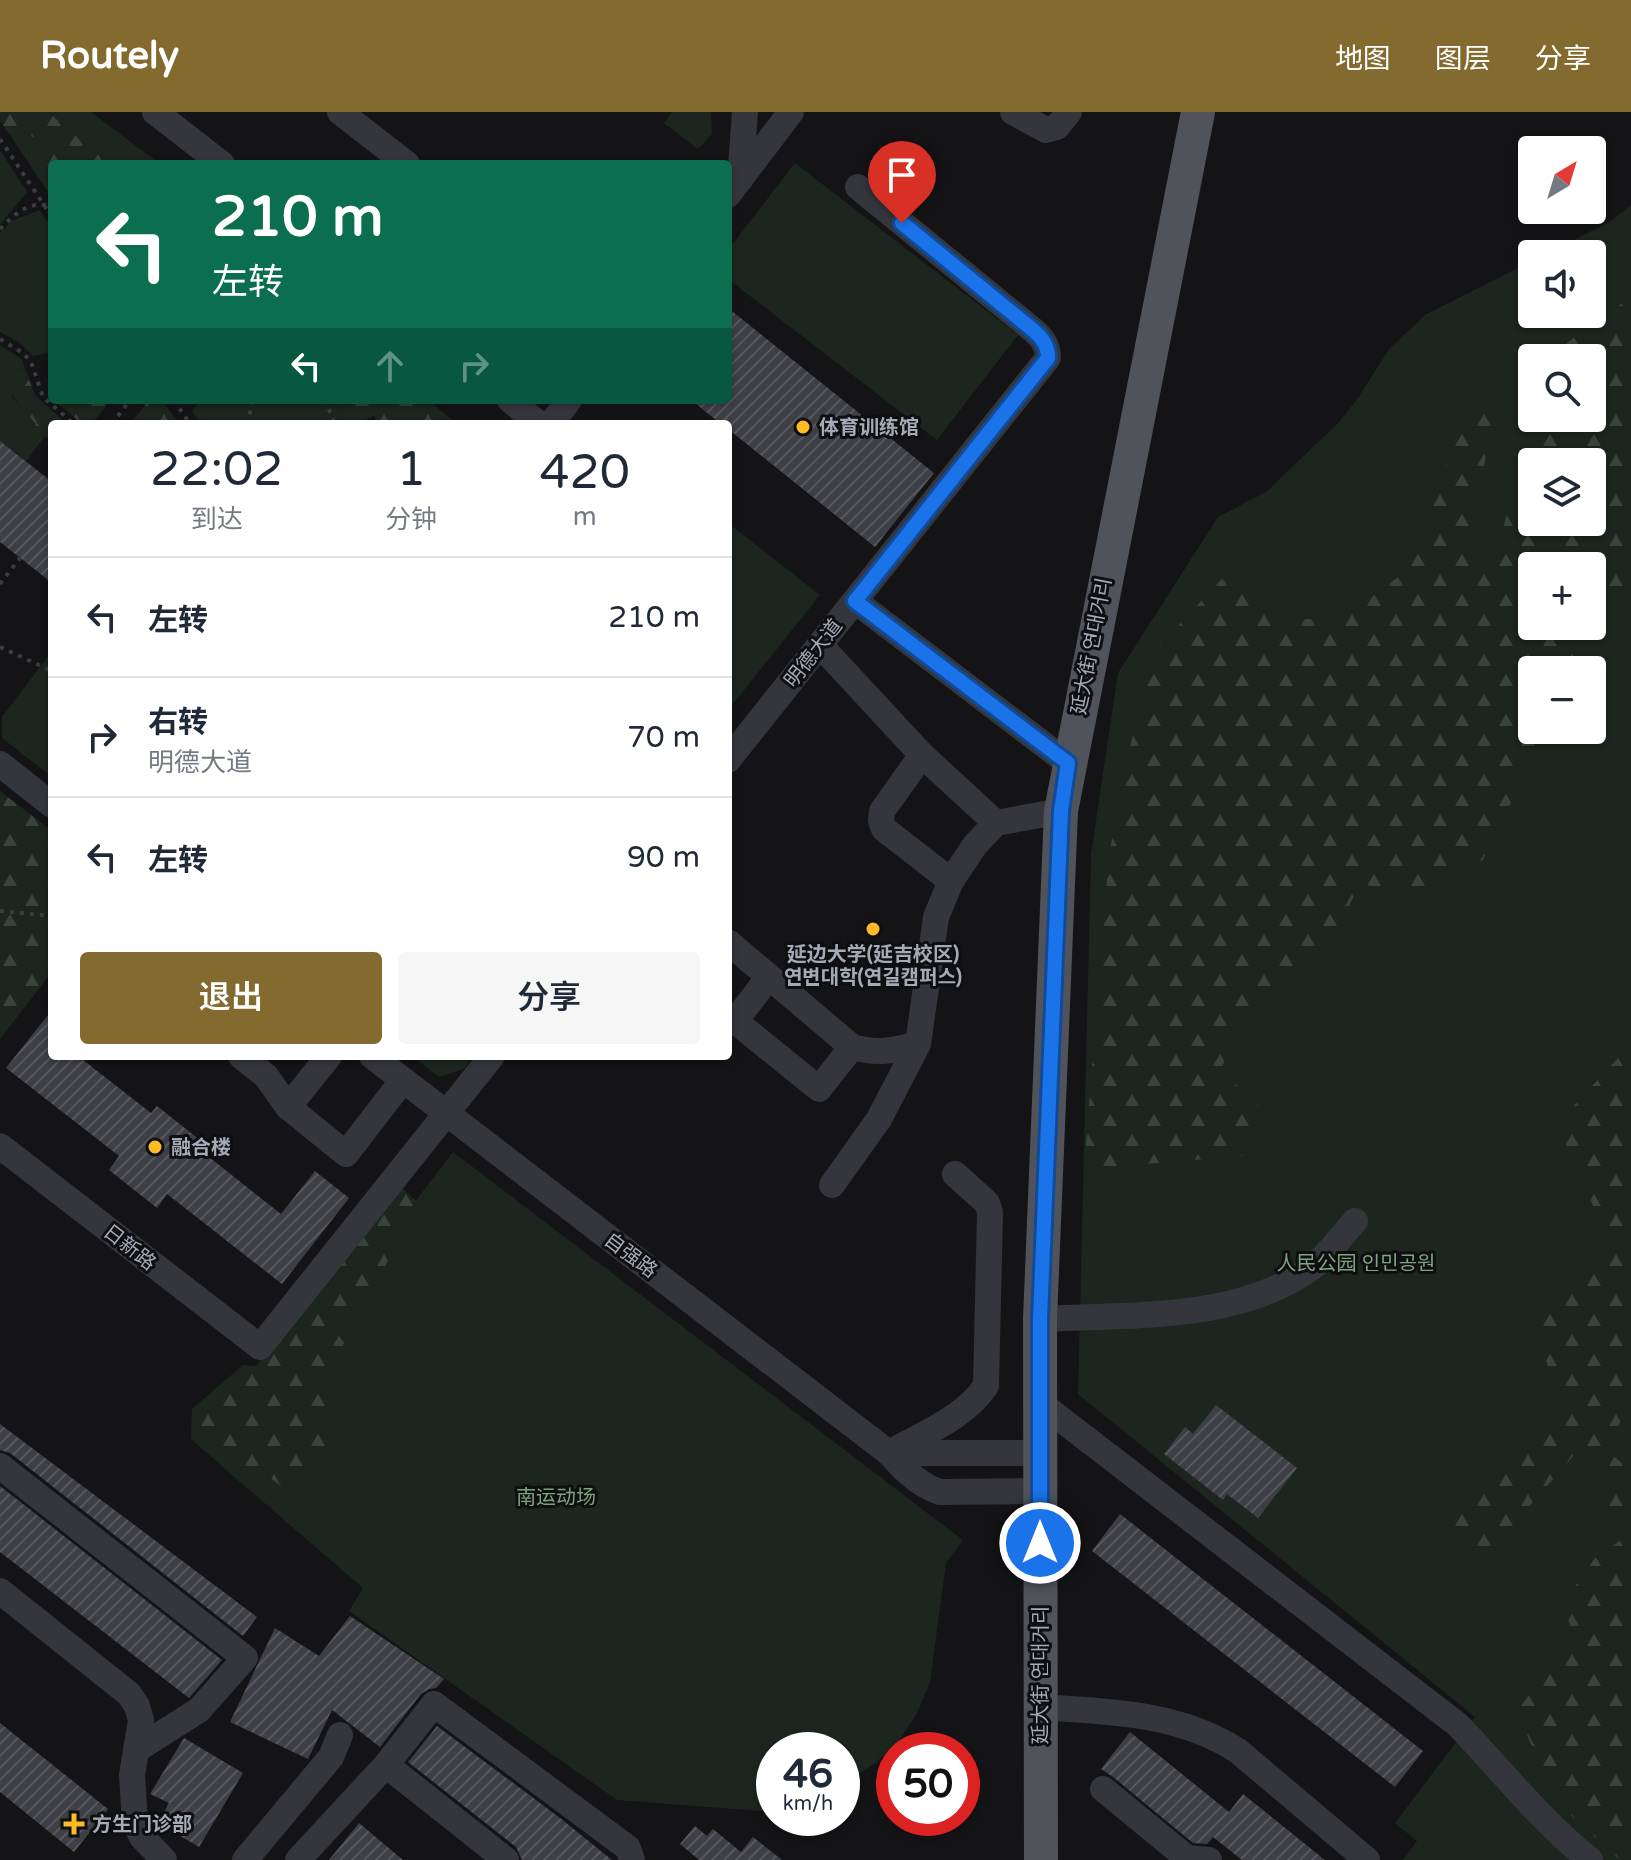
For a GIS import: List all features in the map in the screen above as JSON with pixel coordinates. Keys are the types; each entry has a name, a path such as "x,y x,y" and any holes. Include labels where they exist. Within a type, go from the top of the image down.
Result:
{"main road":[{"name":"延大街 연대거리","path":"1041,1860 1040,1319 1061,811 1198,112"}],"lane":[{"path":"155,112 217,160"},
{"path":"340,112 402,160"},
{"path":"734,187 745,112"},
{"path":"734,187 791,112"},
{"path":"1013,112 1046,130 1057,127 1069,112"},
{"name":"明德大道","path":"732,755 1048,358 1048,349 1041,337 858,187"},
{"path":"515,404 534,420"},
{"path":"855,601 1068,763"},
{"path":"820,645 922,755 996,823"},
{"path":"922,755 882,811 881,821 884,829 951,881"},
{"path":"0,764 48,802"},
{"path":"832,1185 879,1119 918,1044 936,917 951,881 975,845 996,823 1061,811"},
{"path":"732,945 852,1047 873,1053 918,1044"},
{"path":"769,977 732,1018 819,1089 852,1047"},
{"path":"246,1060 266,1076 288,1107 346,1154 403,1080"},
{"path":"288,1107 326,1060"},
{"name":"自强路","path":"377,1060 889,1453 909,1474 929,1488 940,1492 1040,1491"},
{"path":"446,1113 489,1060"},
{"name":"日新路","path":"0,1146 260,1347 446,1113"},
{"path":"889,1453 960,1413 976,1400 986,1386 990,1212 987,1203 955,1174"},
{"path":"1040,1319 1207,1310 1250,1298 1290,1282 1316,1264 1355,1221"},
{"path":"1040,1403 1458,1725 1515,1790 1590,1860"},
{"path":"889,1453 1040,1453"},
{"path":"0,1466 245,1658 199,1710 136,1750"},
{"path":"0,1591 129,1694 137,1706 141,1720 132,1775 135,1823 142,1837 164,1860"},
{"path":"298,1860 386,1765 434,1704 628,1848 632,1860"},
{"path":"1040,1707 1137,1714 1172,1721 1219,1739 1238,1751 1367,1860"},
{"path":"245,1860 331,1757 340,1735"},
{"path":"386,1765 506,1860"},
{"path":"1103,1789 1194,1859"}],"path":[{"path":"0,139 48,211"},
{"path":"0,229 28,205 48,206"},
{"path":"0,339 23,353 31,362 43,397 48,401"},
{"path":"51,404 69,420"},
{"path":"0,584 20,558"},
{"path":"0,647 48,669"},
{"path":"0,911 48,916"}],"green space":[{"path":"0,112 48,112 104,160 48,160 48,167 41,142 23,131 10,135 0,121"},
{"path":"48,112 91,112 155,160 104,160"},
{"path":"672,112 711,112 712,134 698,149 664,123"},
{"path":"23,131 41,142 48,168 48,192 10,135"},
{"path":"0,150 27,192 0,225"},
{"path":"795,163 1018,335 937,440 732,282 732,245"},
{"name":"人民公园 인민공원","path":"1631,205 1631,1860 1403,1860 1417,1841 1395,1823 1475,1717 1078,1394 1091,854 1118,673 1218,517 1266,492 1339,422 1389,349 1425,315 1518,268 1518,328 1606,328 1606,240 1574,240 1606,224"},
{"path":"40,210 48,222 48,353 33,356 20,343 0,332 0,233 11,221"},
{"path":"1631,297 1631,596 1606,611 1606,552 1518,552 1518,640 1588,640 1581,656 1518,656 1518,744 1539,744 1483,860 1419,893 1359,884 1335,938 1245,1011 1220,1072 1259,1102 1242,1156 1084,1169 1109,854 1148,658 1234,566 1288,617 1338,622 1409,569 1463,417 1500,383 1466,560 1493,573 1518,466 1518,536 1606,536 1606,448 1522,448 1526,432 1606,432 1606,344 1566,344 1588,328 1606,328 1606,315"},
{"path":"0,345 22,359 25,369 5,371 13,398 36,424 16,453 0,441"},
{"path":"25,369 35,395 63,420 48,420 48,438 45,436 26,461 16,453 36,424 12,394 5,371"},
{"path":"59,404 108,404 94,420 77,420"},
{"path":"146,404 164,404 177,420 133,420"},
{"path":"198,404 337,404 344,420 198,420 192,411"},
{"path":"337,404 433,404 452,420 376,420 374,416 365,420 344,420"},
{"path":"732,526 820,595 732,705"},
{"path":"48,656 48,774 2,738 2,717"},
{"path":"0,791 48,828 48,977 0,1039"},
{"path":"1631,1044 1631,1392 1609,1452 1631,1471 1631,1527 1611,1508 1582,1446 1481,1562 1444,1529 1557,1405 1538,1326 1607,1237 1557,1124"},
{"path":"417,1060 469,1062 464,1069 439,1077"},
{"name":"南运动场","path":"453,1152 963,1540 946,1563 930,1683 905,1732 876,1732 876,1763 860,1773 860,1732 756,1732 756,1811 617,1800 349,1611 363,1588 246,1487 260,1469 228,1445"},
{"path":"401,1187 416,1201 407,1226 385,1266 390,1273 381,1292 371,1286 337,1333 344,1343 333,1371 329,1395 331,1465 310,1459 286,1490 260,1470 246,1487 191,1439 192,1409 243,1365 256,1366"},
{"path":"1631,1533 1631,1860 1620,1860 1560,1805 1516,1712 1575,1636 1562,1605 1595,1558"}],"building":[{"name":"体育训练馆","path":"732,311 934,473 875,547 732,432 732,420 716,420 696,404 732,404"},
{"path":"0,441 48,479 48,580 0,542"},
{"name":"融合楼","path":"48,1015 48,1060 83,1060 151,1113 157,1106 205,1144 200,1150 281,1214 315,1171 349,1198 282,1284 167,1194 157,1208 109,1170 119,1156 6,1068"},
{"path":"1216,1405 1297,1468 1258,1518 1227,1494 1223,1500 1164,1454 1185,1427 1193,1434"},
{"path":"0,1424 257,1617 243,1636 10,1453 0,1450"},
{"path":"0,1486 222,1660 189,1698 0,1552"},
{"path":"1120,1514 1423,1751 1395,1787 1092,1551"},
{"path":"350,1616 444,1679 436,1688 421,1694 380,1747 332,1710 308,1759 230,1722 275,1628 319,1656"},
{"path":"0,1723 108,1809 74,1852 0,1792"},
{"path":"437,1726 612,1860 522,1860 516,1847 408,1762"},
{"path":"1130,1732 1229,1812 1243,1794 1325,1860 1242,1860 1213,1837 1207,1844 1193,1843 1101,1769"},
{"path":"184,1738 243,1773 199,1847 158,1823 169,1803 150,1794"},
{"path":"359,1823 403,1860 329,1860"},
{"path":"695,1826 707,1836 713,1829 741,1852 753,1837 782,1860 699,1860 680,1844"}],"place":[{"name":"体育训练馆","path":"803,427"},
{"name":"延边大学(延吉校区) 연변대학(연길캠퍼스)","path":"873,929"},
{"name":"融合楼","path":"155,1147"},
{"name":"方生门诊部","path":"74,1824"}],"route":[{"path":"902,223 1033,330 1048,349 1048,358 855,601 1068,763 1061,811 1040,1319 1040,1543"}]}
